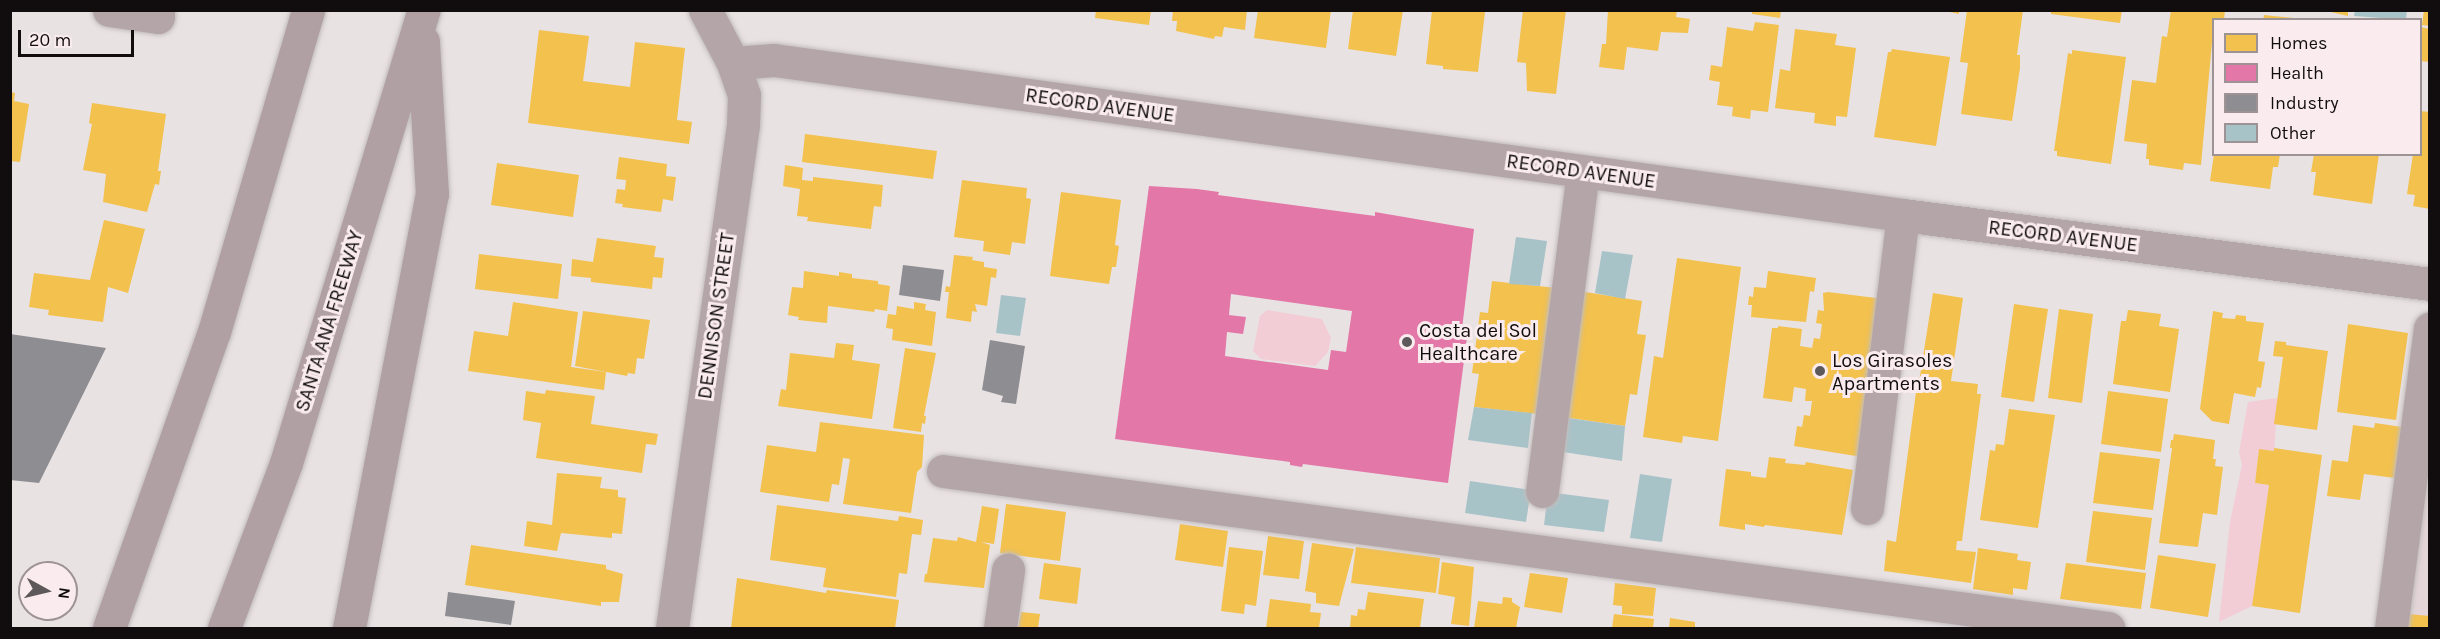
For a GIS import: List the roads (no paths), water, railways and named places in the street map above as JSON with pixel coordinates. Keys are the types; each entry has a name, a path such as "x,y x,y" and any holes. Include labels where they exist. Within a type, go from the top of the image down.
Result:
{"highway":[{"path":"109,628 214,332 308,10"},
{"path":"349,628 432,194 422,16"},
{"name":"SANTA ANA FREEWAY","path":"224,628 286,463 422,16"}],"street":[{"path":"109,10 158,14"},
{"name":"DENNISON STREET","path":"672,628 743,125 744,95 733,63 705,10"},
{"name":"RECORD AVENUE","path":"733,63 774,60 1583,172 2430,284"},
{"path":"1542,491 1583,172"},
{"path":"1867,508 1903,215"},
{"path":"2391,628 2401,494 2430,329"},
{"path":"943,471 1694,562 2108,628"},
{"path":"1000,628 1008,570"}],"place":[{"name":"Costa del Sol Healthcare","path":"1407,342"},
{"name":"Los Girasoles Apartments","path":"1820,371"}]}
